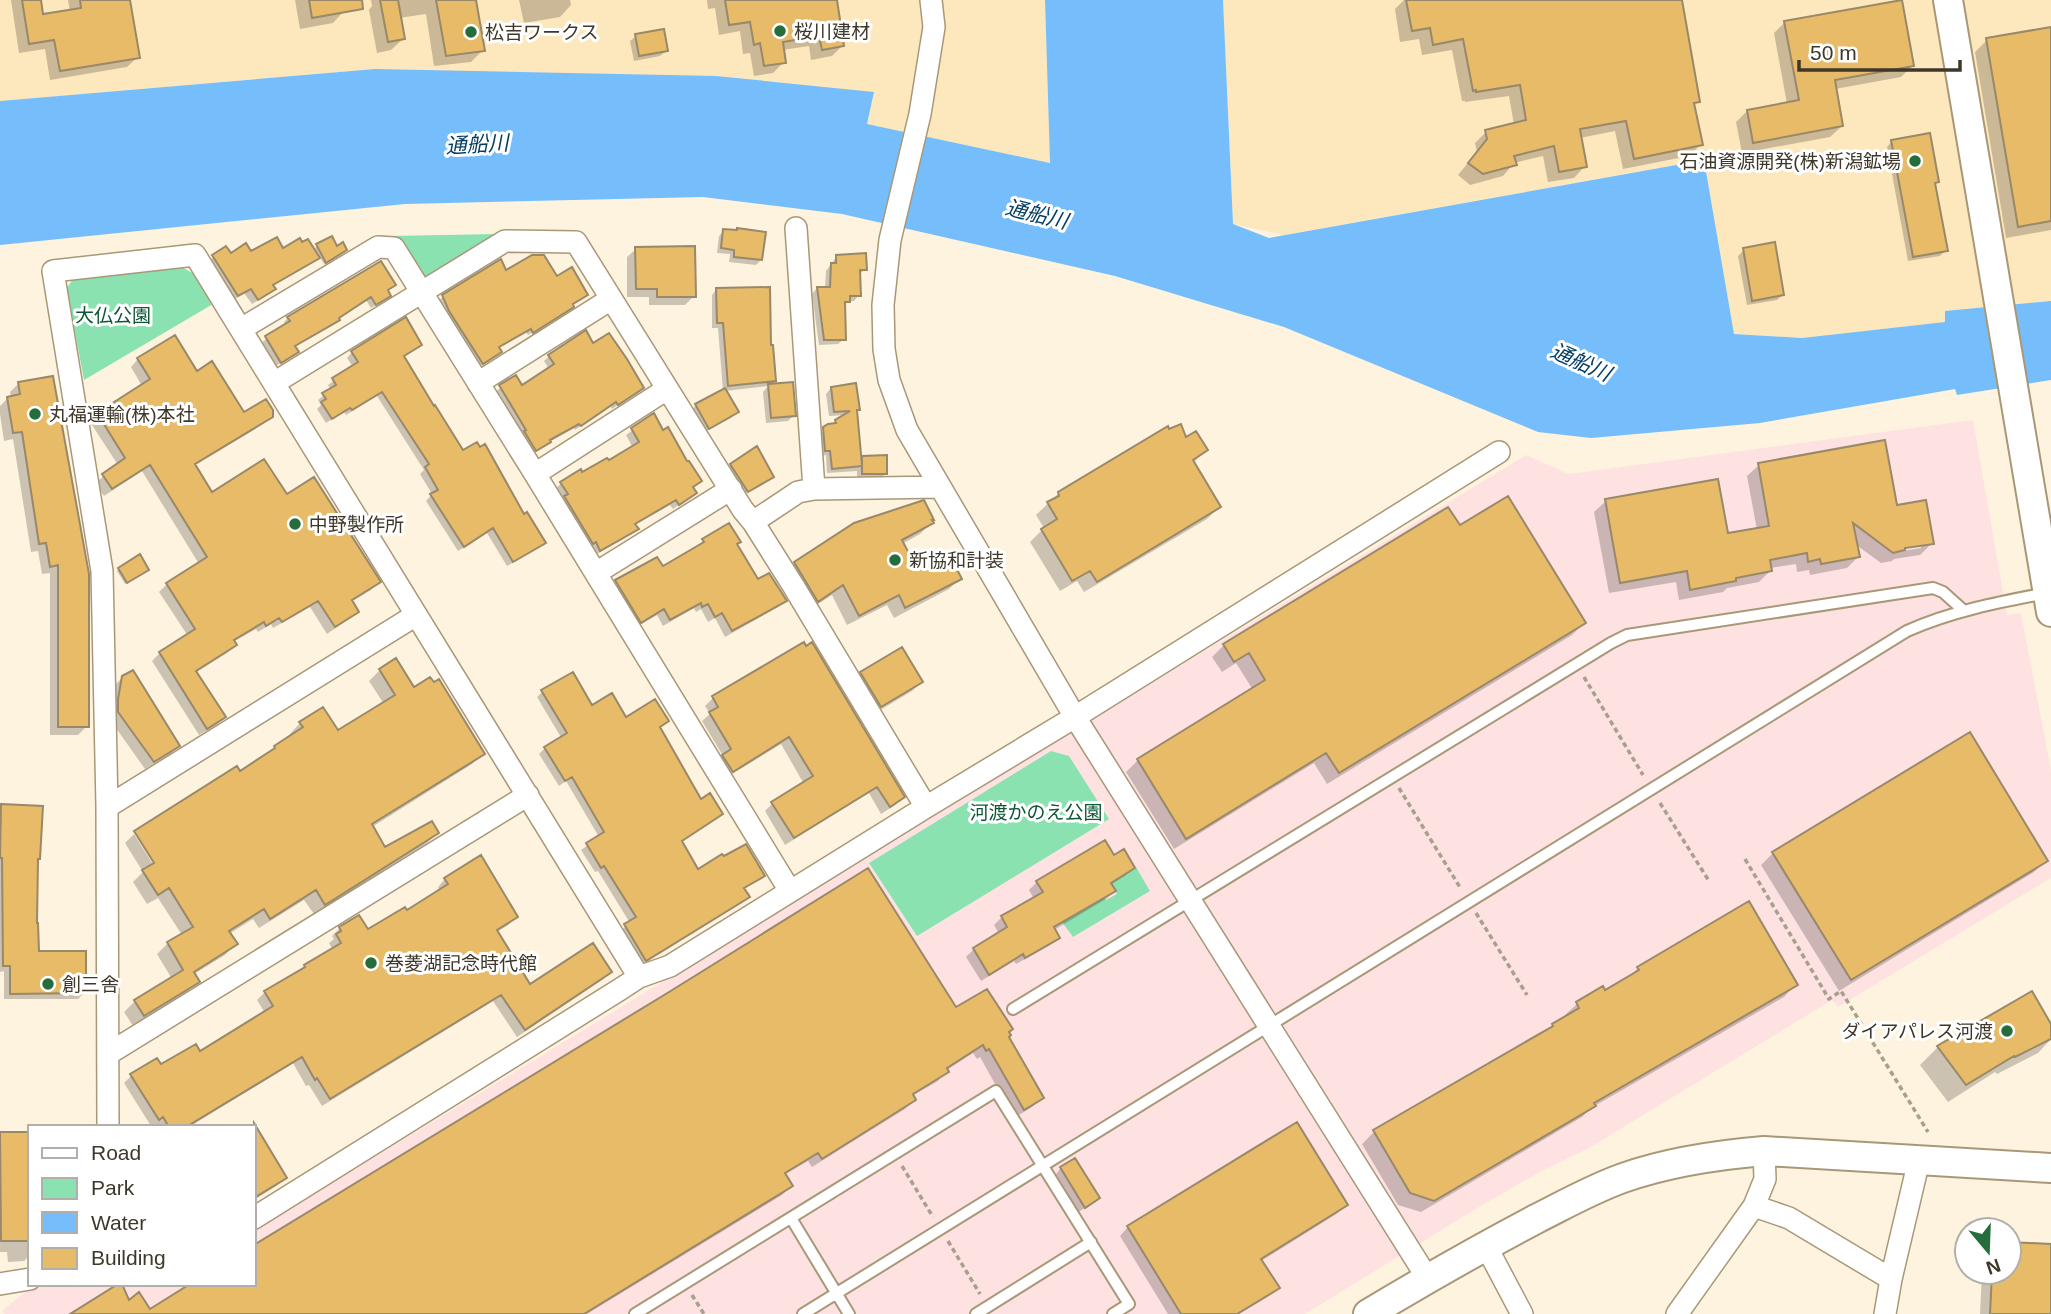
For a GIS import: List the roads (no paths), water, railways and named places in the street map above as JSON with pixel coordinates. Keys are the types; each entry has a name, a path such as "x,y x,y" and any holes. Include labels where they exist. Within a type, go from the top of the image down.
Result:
{"street":[{"path":"931,0 934,27 920,114 890,240 883,305 884,349 889,380 907,430 1075,717 1428,1279"},
{"path":"1948,0 2049,595"},
{"path":"796,228 814,489"},
{"path":"274,383 505,241 576,242 801,598 926,807"},
{"path":"241,330 378,247 394,248 790,891"},
{"path":"108,1125 107,807 102,571 53,271 195,255 639,978"},
{"path":"478,383 611,299"},
{"path":"535,474 667,389"},
{"path":"256,1217 639,978 670,966 1075,717 1499,452"},
{"path":"753,522 798,492 814,489 940,487"},
{"path":"596,573 731,489"},
{"path":"107,807 416,615"},
{"path":"108,1054 528,795"},
{"path":"1368,1314 1394,1303 1428,1279 1486,1245 1587,1193 1621,1178 1657,1167 1718,1155 1764,1151 2051,1168"},
{"path":"1677,1314 1754,1206 1765,1179 1764,1151"},
{"path":"1885,1314 1919,1160"},
{"path":"1754,1206 1789,1218 1891,1279"},
{"path":"1486,1245 1522,1314"},
{"path":"0,1284 28,1279"}],"lane":[{"path":"1013,1009 1627,635 1933,588 1943,592 1964,610"},
{"path":"803,1314 1908,631 1933,619 1964,610 2049,595"},
{"path":"635,1314 996,1091 1129,1304 1113,1314"},
{"path":"791,1218 849,1314"},
{"path":"976,1314 1091,1242"}],"water":[{"name":"通船川","path":"1045,0 1223,0 1233,224 1269,238 1704,160 1734,334 1802,338 1945,322 1945,311 2051,301 2051,380 1957,395 1955,389 1760,423 1591,438 1538,432 1284,327 1115,276 842,214 703,197 405,204 0,245 0,101 375,69 716,76 874,92 867,124 1050,163"}],"place":[{"name":"桜川建材","path":"780,31"},
{"name":"松吉ワークス","path":"471,32"},
{"name":"石油資源開発(株)新潟鉱場","path":"1915,161"},
{"name":"丸福運輸(株)本社","path":"35,414"},
{"name":"中野製作所","path":"295,524"},
{"name":"新協和計装","path":"895,560"},
{"name":"巻菱湖記念時代館","path":"371,963"},
{"name":"創三舎","path":"48,984"},
{"name":"ダイアパレス河渡","path":"2007,1031"}],"park label":[{"name":"大仏公園","path":"113,315"},
{"name":"河渡かのえ公園","path":"1036,812"}]}
